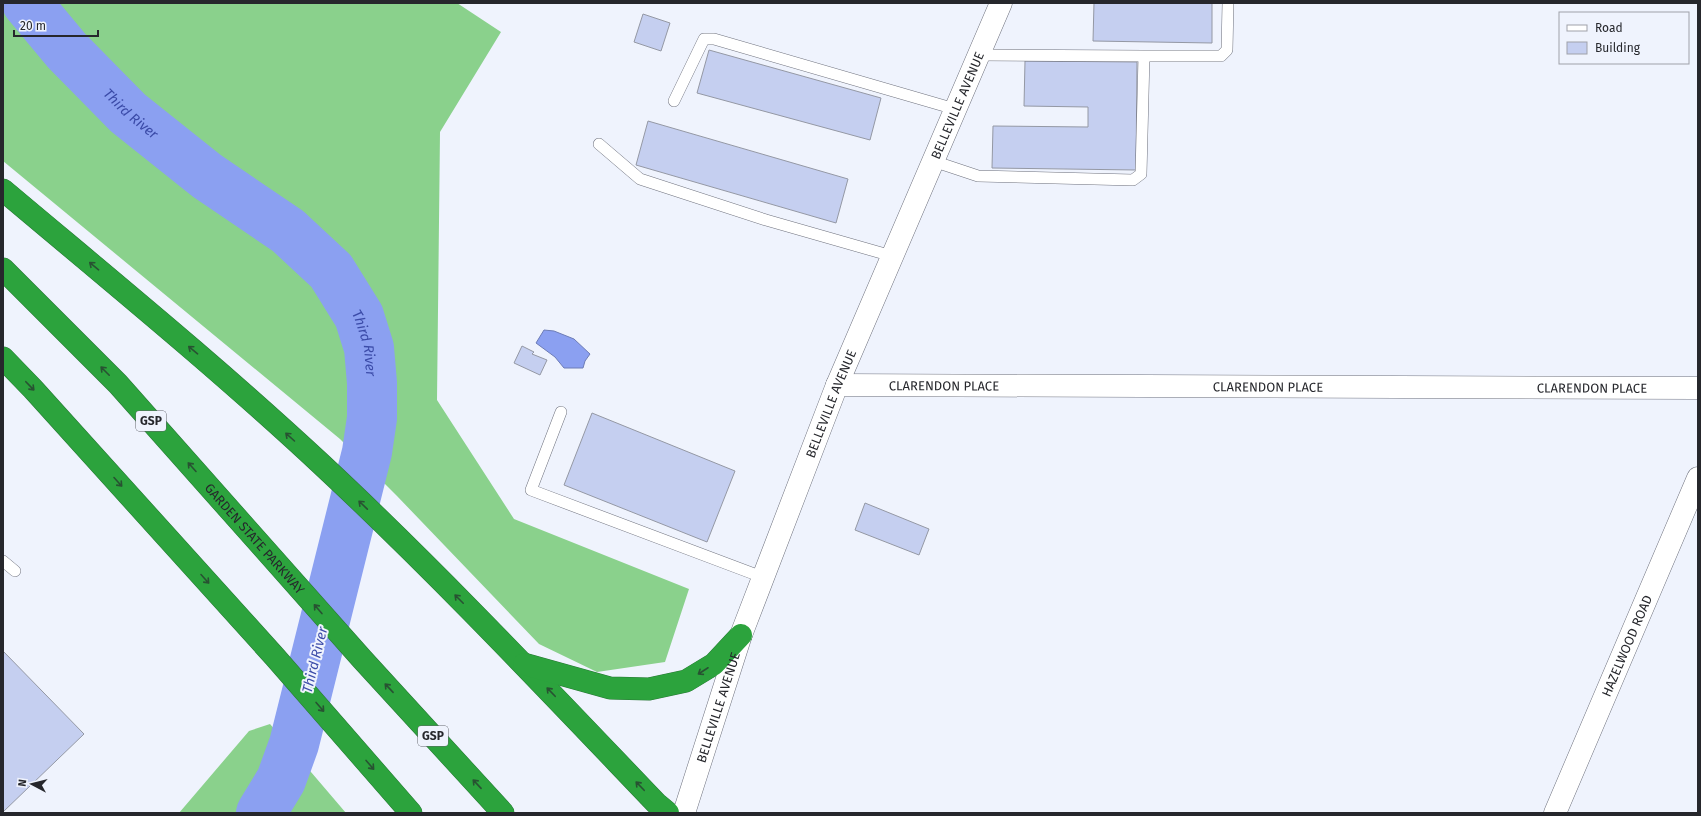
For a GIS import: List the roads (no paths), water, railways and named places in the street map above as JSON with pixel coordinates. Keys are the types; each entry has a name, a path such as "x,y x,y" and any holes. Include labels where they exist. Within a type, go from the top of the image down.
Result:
{"highway":[{"path":"3,190 219,372 319,463 524,664 656,803 668,813"},
{"name":"GARDEN STATE PARKWAY","path":"3,269 118,384 362,659 503,813"},
{"path":"3,358 34,389 276,657 411,813"},
{"path":"524,664 610,688 649,688 686,681 714,664 741,635"}],"street":[{"name":"BELLEVILLE AVENUE","path":"684,813 741,635 837,385 1001,3"},
{"name":"CLARENDON PLACE","path":"837,385 1698,388"},
{"name":"HAZELWOOD ROAD","path":"1555,813 1698,478"}],"lane":[{"path":"979,55 1221,56 1227,50 1228,3"},
{"path":"674,101 704,40 714,38 955,109"},
{"path":"933,161 978,176 1133,180 1141,174 1144,56"},
{"path":"599,144 640,179 766,220 892,256"},
{"path":"561,412 531,490 762,577"},
{"path":"3,561 15,571"}],"water":[{"path":"544,330 554,331 574,339 590,354 585,361 583,368 564,368 555,357 536,343"}],"waterway":[{"name":"Third River","path":"27,3 67,51 128,113 207,176 288,231 331,271 359,316 369,348 372,383 372,418 367,452 294,744 281,780 261,813"}]}
